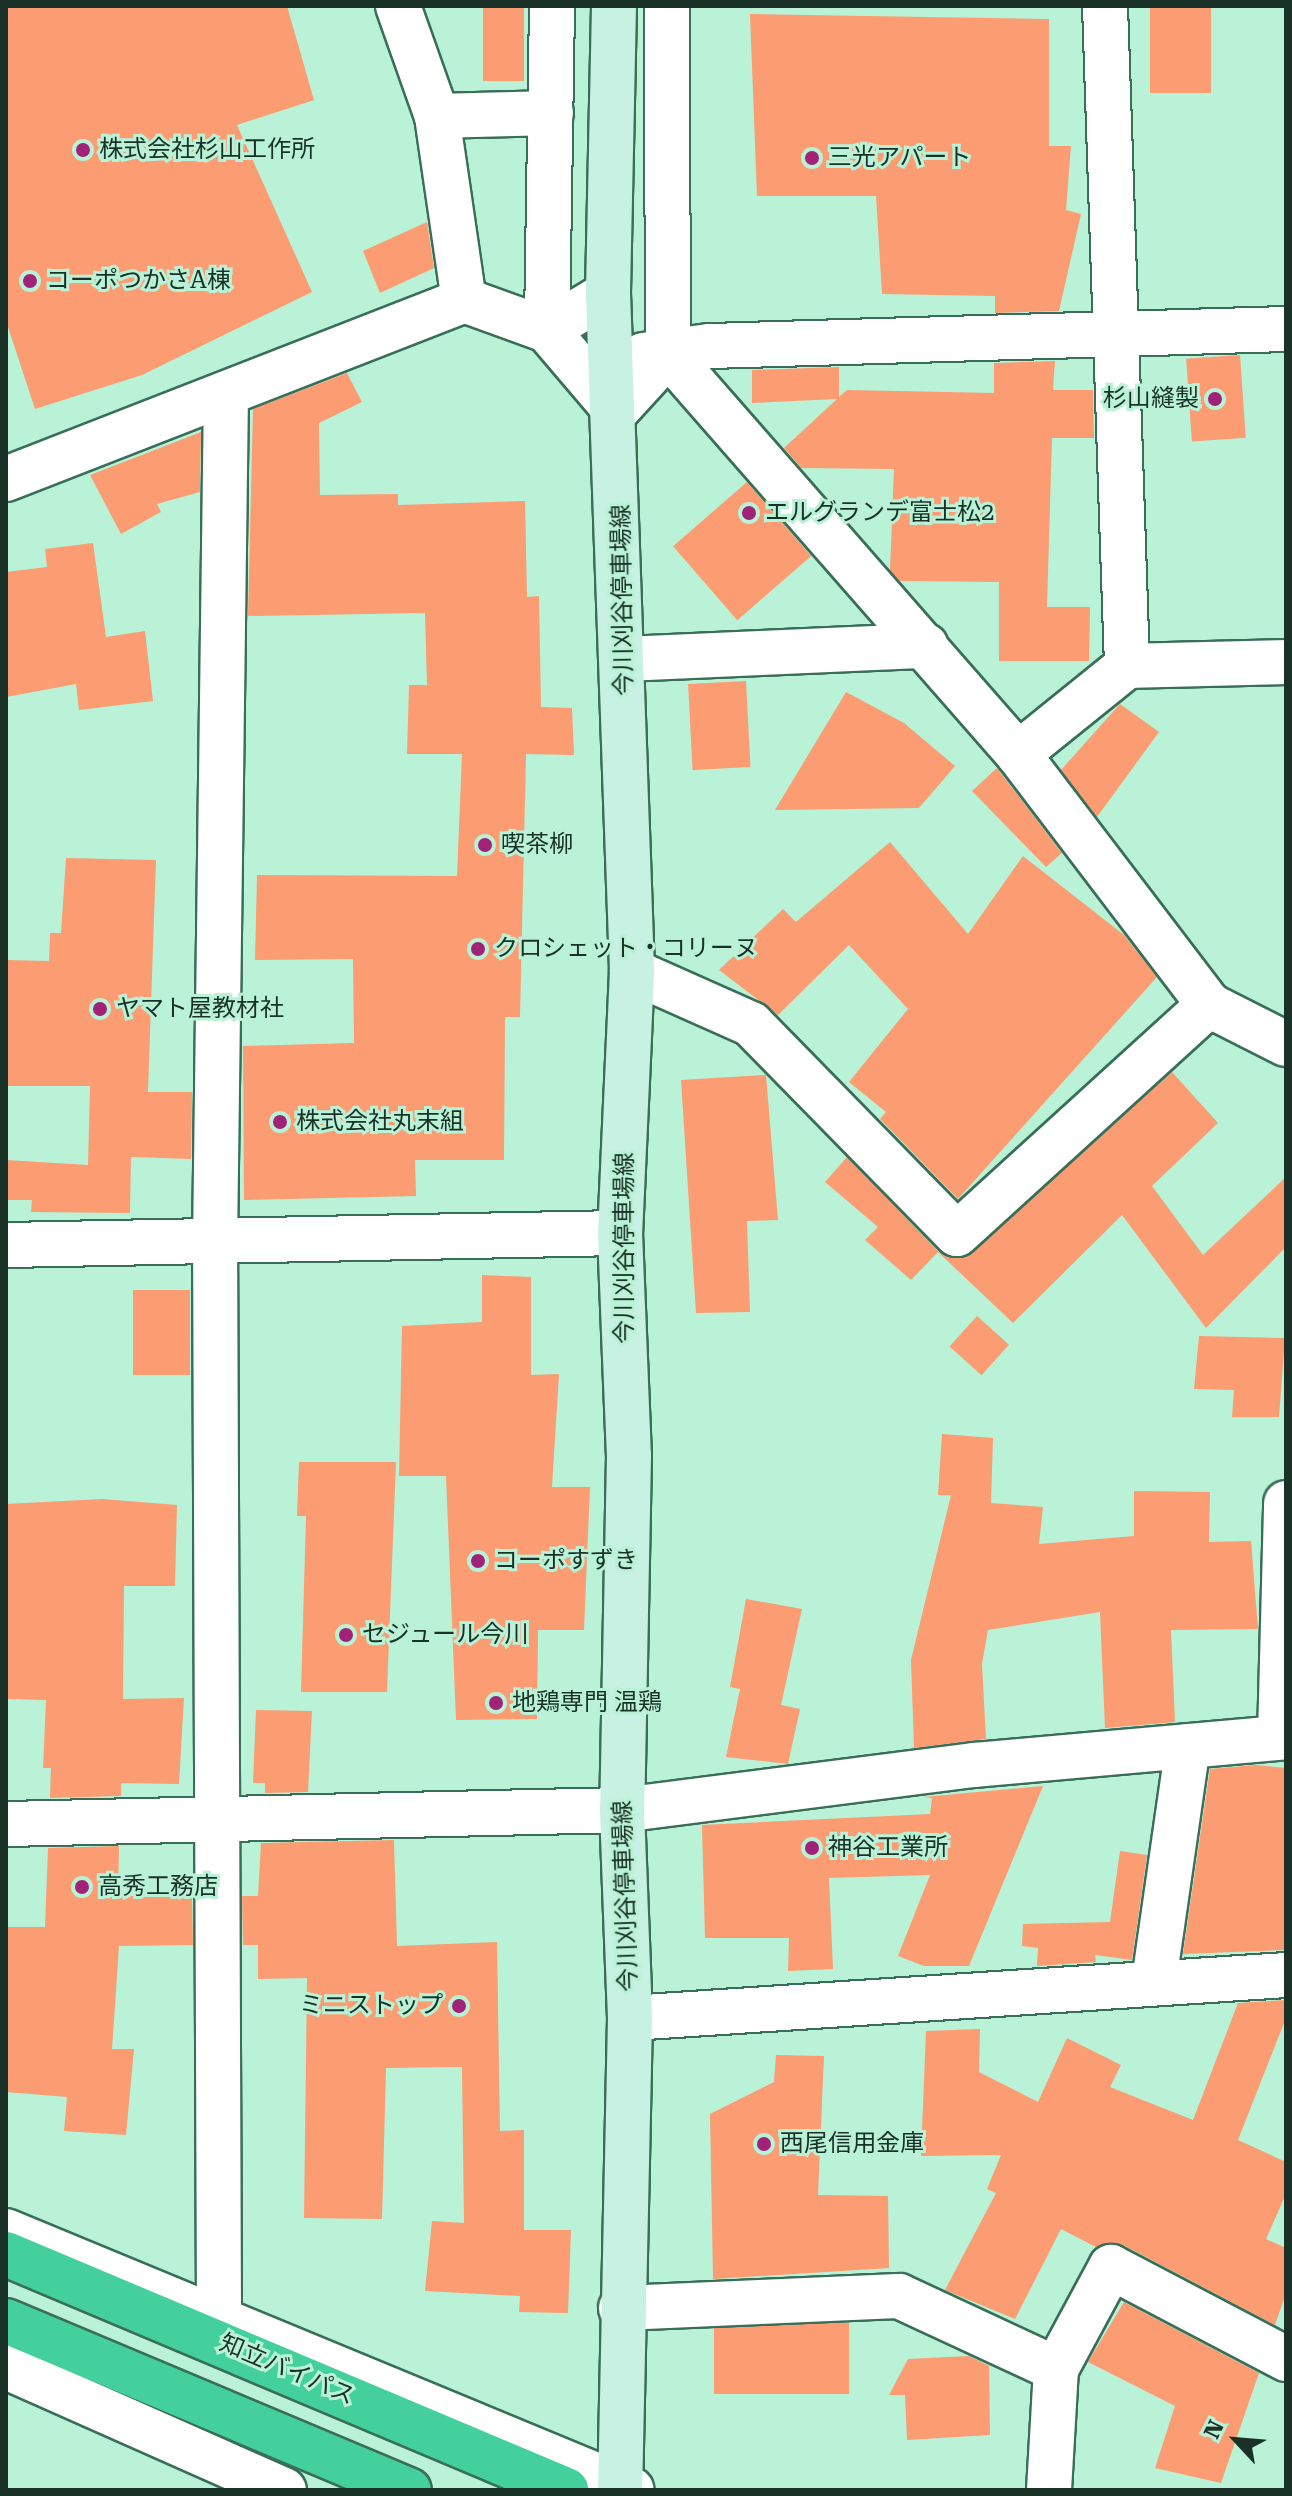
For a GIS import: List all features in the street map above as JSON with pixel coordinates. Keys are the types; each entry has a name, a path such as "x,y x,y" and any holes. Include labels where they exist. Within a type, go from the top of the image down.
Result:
{"highway":[{"name":"知立バイパス","path":"6,2254 566,2490"},
{"path":"6,2321 409,2490"}],"main road":[{"name":"今川刈谷停車場線","path":"614,6 608,293 616,411 632,971 620,1233 629,1456 622,1810 630,2018 621,2308 624,2488"}],"street":[{"path":"398,6 437,116 464,300"},
{"path":"547,330 552,6"},
{"path":"667,6 668,354 1018,754 1209,1005 1286,1044"},
{"path":"1105,6 1120,330 1127,666"},
{"path":"437,116 551,113"},
{"path":"547,330 608,293"},
{"path":"6,479 464,300 547,330 616,411 668,354"},
{"path":"613,357 668,354 710,346 1120,330 1286,329"},
{"path":"219,2314 222,1821 215,1244 226,395"},
{"path":"624,659 926,646"},
{"path":"1018,754 1127,666 1286,662"},
{"path":"632,971 751,1024 957,1234 1209,1005"},
{"path":"6,1245 215,1244 620,1233"},
{"path":"6,1824 622,1810 1283,1737 1286,1503"},
{"path":"1154,1981 1188,1746"},
{"path":"630,2018 1154,1981 1286,1975"},
{"path":"6,2231 219,2314 624,2488"},
{"path":"1049,2490 1056,2369 1111,2267 1286,2359"},
{"path":"621,2308 899,2296 1056,2369"},
{"path":"6,2367 240,2480 284,2490"}],"building":[{"path":"6,6 287,6 314,100 237,125 312,292 142,375 35,409 6,321"},
{"path":"483,6 524,6 524,81 483,81"},
{"path":"1150,7 1211,7 1211,93 1150,93"},
{"path":"750,14 1049,19 1049,146 1071,146 1066,210 1081,214 1059,311 995,313 995,296 882,294 876,196 757,196"},
{"path":"427,222 434,268 380,293 363,251"},
{"name":"杉山縫製","path":"1240,355 1246,438 1192,442 1186,359"},
{"path":"1055,361 1053,390 1093,390 1094,438 1052,438 1047,607 1090,607 1089,661 999,661 999,582 899,581 890,570 894,469 801,468 784,448 837,399 752,403 752,370 839,367 839,397 847,390 994,393 994,363"},
{"path":"347,373 362,402 319,423 320,495 398,494 398,505 525,501 527,597 539,596 541,707 572,708 574,755 526,754 520,1017 505,1017 504,1160 415,1160 416,1196 244,1200 243,1046 354,1043 353,959 255,960 257,875 457,876 462,754 407,754 409,685 427,685 425,613 248,616 253,409"},
{"path":"201,432 200,492 157,504 161,512 121,534 90,475"},
{"name":"エルグランデ富士松2","path":"747,482 811,556 737,620 673,546"},
{"path":"93,543 106,637 145,631 153,701 79,710 76,684 6,697 6,572 47,567 45,549"},
{"path":"746,681 751,767 693,770 688,684"},
{"path":"846,692 904,723 955,766 919,808 775,810"},
{"path":"1120,704 1159,732 1097,817 1061,770"},
{"path":"997,768 1062,853 1046,867 972,791"},
{"path":"890,842 968,934 1023,856 1124,935 1157,977 958,1199 880,1119 886,1112 849,1082 908,1009 849,945 778,1015 719,970 783,909 796,922"},
{"path":"66,858 156,860 148,1092 192,1092 191,1159 131,1157 130,1213 31,1212 32,1200 6,1200 6,1160 88,1165 90,1086 6,1086 6,960 49,961 50,933 61,933"},
{"path":"1172,1072 1218,1123 1152,1186 1203,1255 1286,1177 1286,1247 1206,1328 1122,1215 1013,1323 938,1252 911,1280 865,1240 878,1227 825,1182 847,1157 939,1252 963,1258"},
{"path":"766,1075 778,1220 747,1221 750,1312 696,1313 681,1080"},
{"path":"482,1275 531,1277 531,1375 559,1374 552,1487 590,1487 584,1630 538,1630 537,1719 456,1720 446,1476 399,1476 402,1326 482,1322"},
{"path":"133,1290 190,1290 190,1375 133,1375"},
{"path":"977,1316 1009,1345 982,1375 950,1346"},
{"path":"1199,1336 1285,1338 1279,1417 1232,1417 1234,1390 1194,1389"},
{"path":"942,1434 993,1438 991,1503 1043,1507 1039,1544 1134,1536 1134,1491 1210,1492 1209,1542 1251,1541 1258,1629 1171,1630 1175,1722 1105,1728 1100,1612 988,1630 982,1664 986,1739 914,1748 911,1660 951,1495 938,1495"},
{"path":"299,1462 396,1462 387,1692 301,1692 306,1516 297,1516"},
{"path":"102,1499 177,1505 175,1586 124,1586 123,1699 184,1698 179,1784 121,1783 121,1796 50,1798 51,1768 43,1768 46,1700 6,1699 6,1504"},
{"path":"746,1599 802,1609 781,1705 800,1709 788,1764 726,1757 740,1689 730,1687"},
{"path":"256,1710 312,1711 308,1792 265,1793 265,1783 253,1783"},
{"path":"1256,1765 1286,1768 1286,1950 1183,1954 1210,1769"},
{"path":"1043,1786 969,1966 924,1966 898,1956 930,1875 829,1878 833,1969 788,1971 789,1938 705,1938 702,1825 930,1814 932,1798 924,1797"},
{"path":"394,1840 397,1946 497,1942 500,2131 524,2130 524,2230 571,2230 568,2313 519,2312 520,2296 425,2291 432,2221 464,2223 462,2067 386,2068 382,2219 304,2218 307,1978 258,1979 258,1945 243,1945 242,1896 258,1896 261,1843"},
{"path":"119,1846 118,1896 192,1896 193,1945 119,1946 112,2049 134,2049 126,2135 64,2131 67,2097 6,2092 6,1927 45,1927 48,1848"},
{"path":"1120,1851 1147,1855 1132,1960 1095,1955 1096,1962 1037,1966 1038,1948 1022,1946 1023,1924 1110,1922"},
{"path":"1286,2000 1286,2018 1238,2140 1286,2162 1286,2194 1266,2239 1286,2248 1286,2293 1275,2325 1123,2245 1096,2247 1061,2229 1015,2319 945,2290 996,2193 987,2189 1001,2155 921,2156 926,2031 980,2029 979,2072 1038,2102 1067,2038 1121,2065 1110,2087 1193,2120 1238,2003"},
{"path":"776,2055 824,2056 818,2195 888,2196 889,2268 713,2279 710,2114 774,2082"},
{"path":"1124,2302 1259,2373 1221,2483 1155,2468 1175,2406 1088,2362"},
{"path":"714,2323 849,2323 849,2394 714,2394"},
{"path":"969,2356 989,2366 990,2435 907,2440 905,2395 889,2395 908,2359"}],"place":[{"name":"株式会社杉山工作所","path":"83,150"},
{"name":"三光アパート","path":"812,158"},
{"name":"コーポつかさA棟","path":"30,281"},
{"name":"杉山縫製","path":"1215,399"},
{"name":"エルグランデ富士松2","path":"749,513"},
{"name":"喫茶柳","path":"485,845"},
{"name":"クロシェット・コリーヌ","path":"478,949"},
{"name":"ヤマト屋教材社","path":"100,1009"},
{"name":"株式会社丸末組","path":"280,1122"},
{"name":"コーポすずき","path":"478,1561"},
{"name":"セジュール今川","path":"346,1635"},
{"name":"地鶏専門 温鶏","path":"496,1703"},
{"name":"神谷工業所","path":"812,1848"},
{"name":"高秀工務店","path":"82,1887"},
{"name":"ミニストップ","path":"459,2006"},
{"name":"西尾信用金庫","path":"764,2144"}]}
